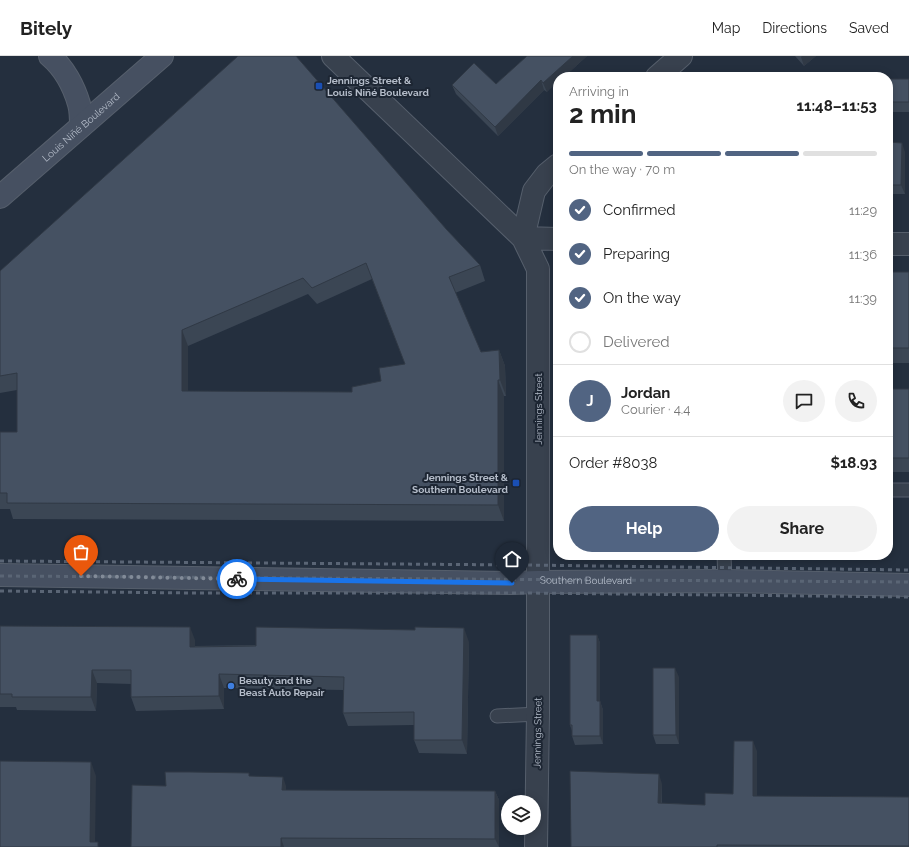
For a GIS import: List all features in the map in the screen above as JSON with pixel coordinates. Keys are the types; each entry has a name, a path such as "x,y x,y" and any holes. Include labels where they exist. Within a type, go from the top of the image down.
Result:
{"main road":[{"path":"50,56 57,62 71,84 79,105 81,126"},
{"name":"Louis Niñé Boulevard","path":"0,197 162,56"},
{"name":"Southern Boulevard","path":"0,575 512,583 724,581 909,585"}],"street":[{"name":"Jennings Street","path":"333,56 523,238 538,269 538,714 536,847"},
{"path":"663,72 681,56"},
{"path":"553,169 547,174 534,191 523,238 553,239"},
{"path":"893,244 909,244"}],"lane":[{"path":"893,490 909,490"},
{"path":"724,560 724,581"},
{"path":"497,716 538,714"}],"building":[{"path":"238,56 296,56 447,230 480,265 449,277 481,352 499,350 498,505 7,503 7,493 0,493 0,432 17,432 17,373 0,376 0,271","holes":["366,263 405,364 379,368 381,381 352,387 352,392 182,391 182,330 303,278 312,288"]},
{"path":"527,56 573,56 555,72 553,72 553,74 543,83 541,80 495,127 452,85 474,63 496,84"},
{"path":"893,79 909,79 909,102 893,102"},
{"path":"893,142 902,143 901,185 893,185"},
{"path":"893,272 909,272 909,348 893,348"},
{"path":"893,389 909,389 909,458 893,458"},
{"path":"0,626 190,627 190,647 256,646 256,627 415,630 415,627 464,628 462,740 414,740 414,712 343,713 344,677 219,674 219,696 131,697 131,670 92,670 91,697 12,697 12,694 0,694"},
{"path":"570,635 597,635 597,701 600,701 600,736 572,736 572,725 570,725"},
{"path":"653,668 675,668 676,735 653,735"},
{"path":"734,741 753,741 753,796 909,797 909,846 717,845 717,847 571,847 570,771 659,774 658,803 705,805 705,793 733,794"},
{"path":"0,761 91,762 90,842 98,842 98,847 0,847"},
{"path":"165,772 249,773 249,776 283,777 282,790 495,791 495,839 281,838 281,847 131,847 132,785 166,786"}],"railway":[{"path":"0,561 909,570"},
{"path":"0,576 909,582"},
{"path":"0,591 195,593 524,593 909,597"}],"way so far":[{"path":"81,576 237,579"}],"place":[{"name":"Jennings Street & Louis Niñé Boulevard","path":"319,86"},
{"name":"Jennings Street & Southern Boulevard","path":"516,483"},
{"name":"Beauty and the Beast Auto Repair","path":"231,686"}],"route":[{"path":"237,579 512,583"}]}
